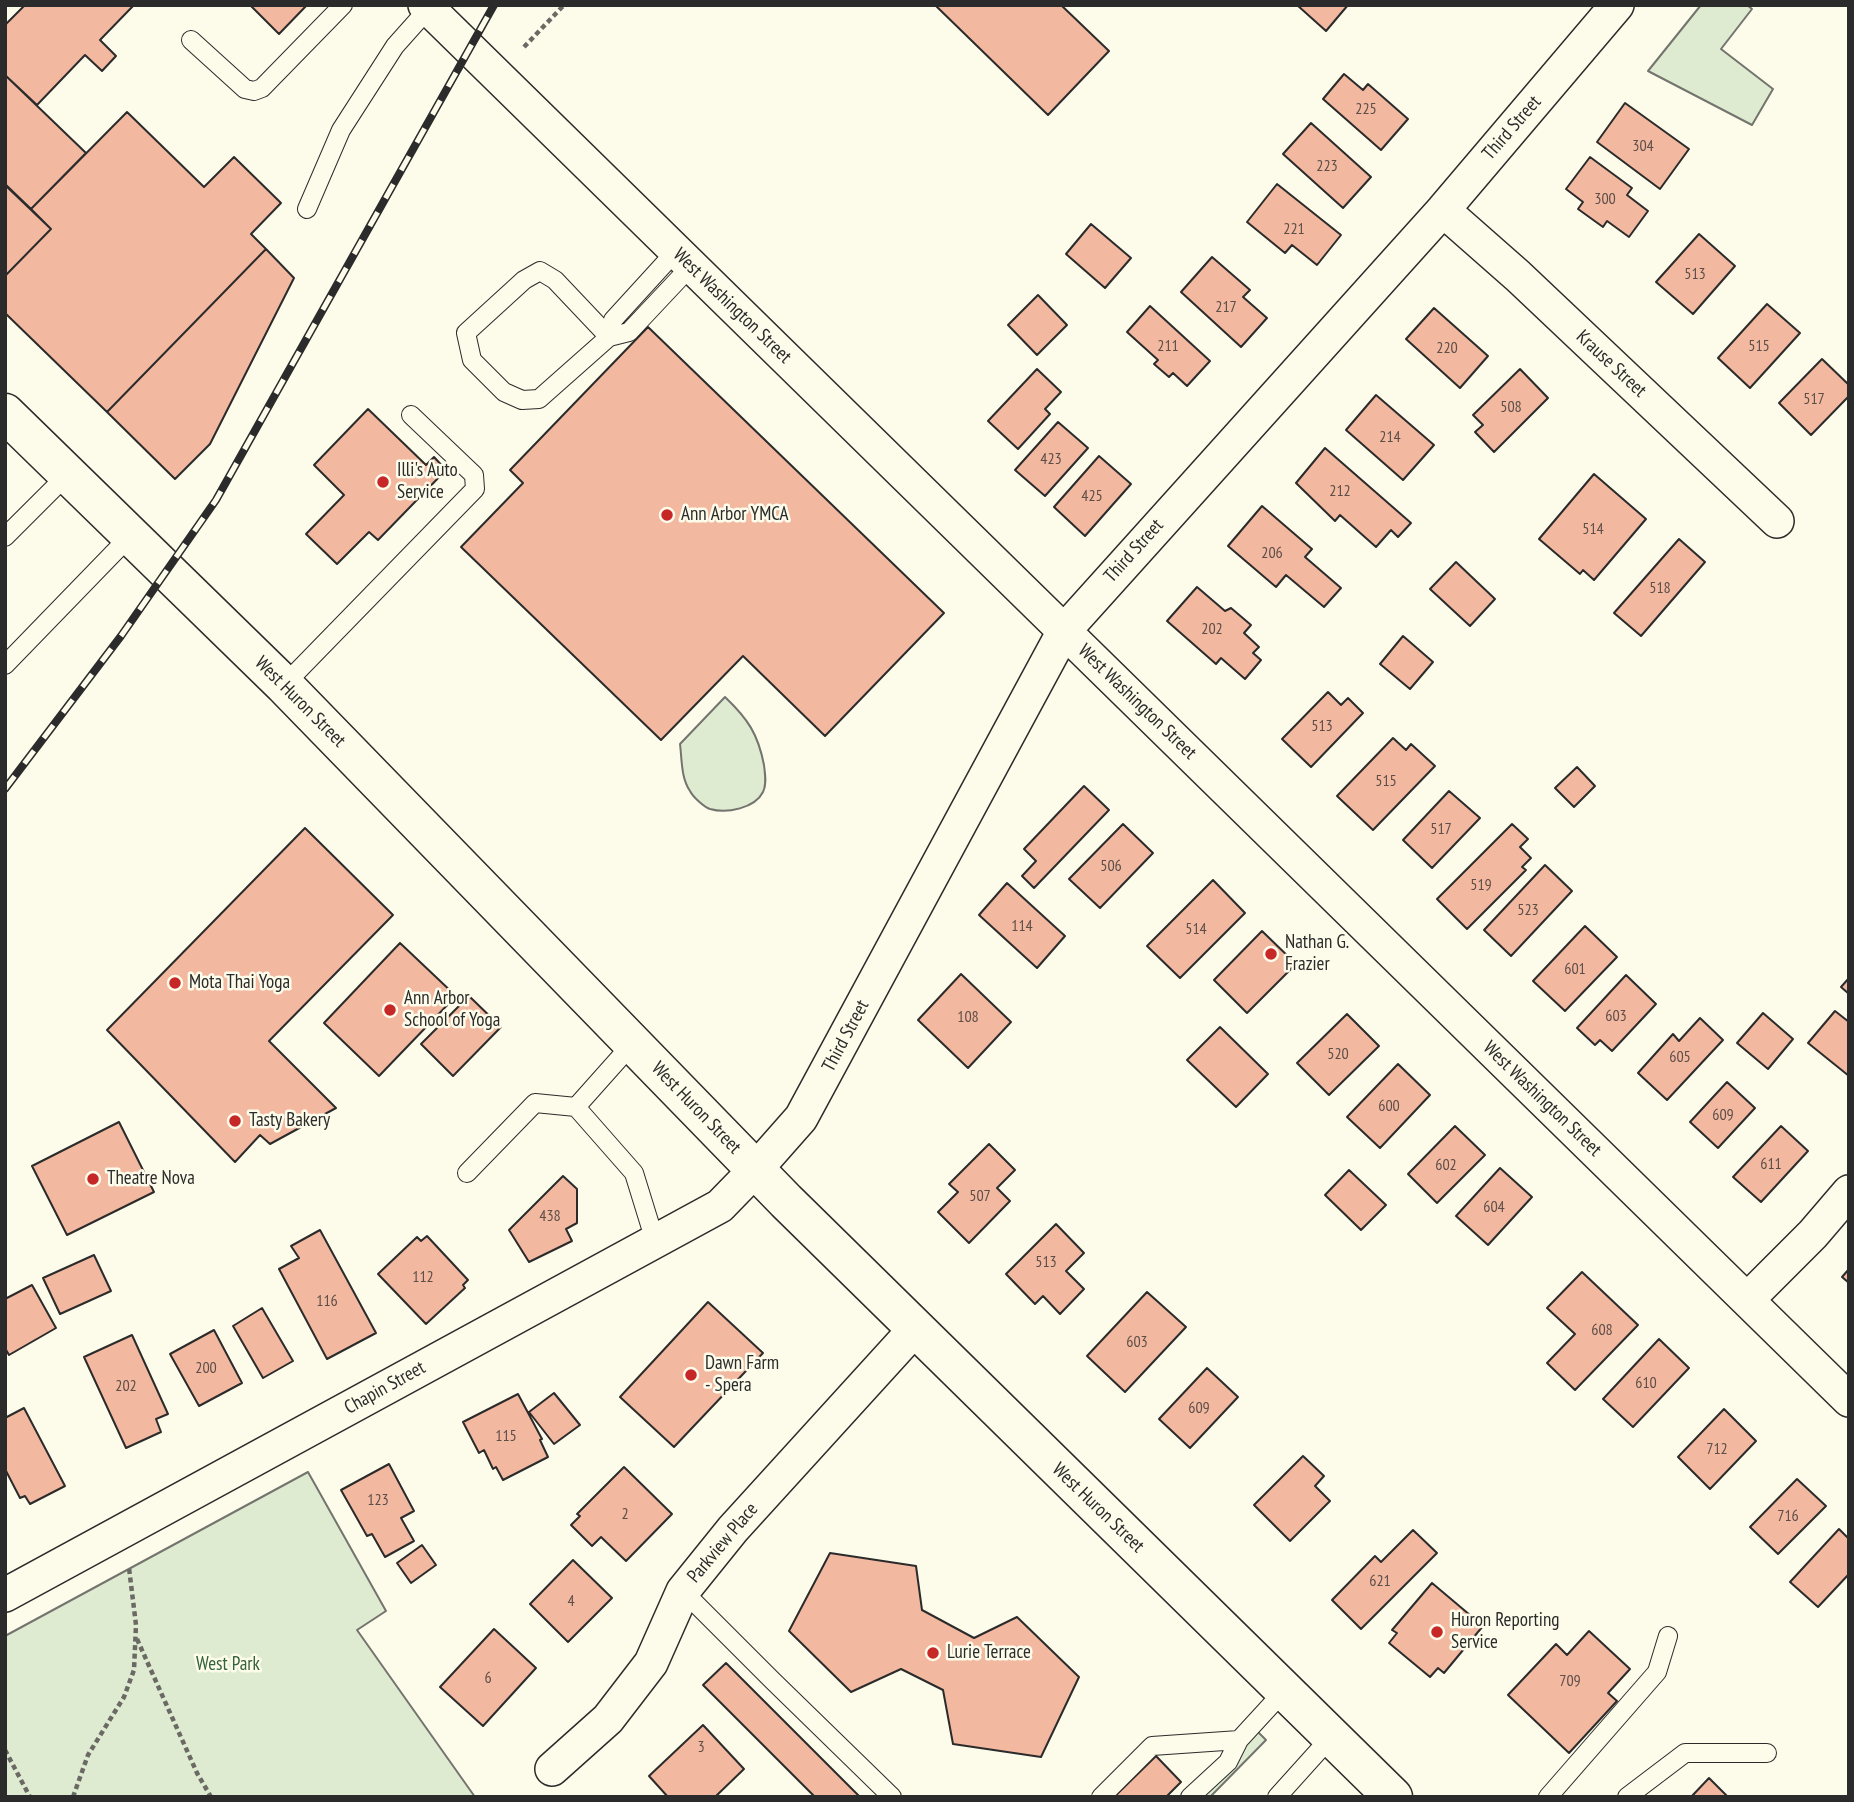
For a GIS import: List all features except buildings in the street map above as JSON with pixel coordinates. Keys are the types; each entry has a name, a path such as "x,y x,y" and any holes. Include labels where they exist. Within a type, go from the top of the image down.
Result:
{"main road":[{"name":"West Huron Street","path":"5,413 284,685 915,1329 1393,1797"}],"street":[{"name":"Third Street","path":"756,1169 801,1118 1064,631 1443,210 1617,5"},
{"name":"West Washington Street","path":"427,7 1849,1400"},
{"name":"Krause Street","path":"1443,210 1518,276 1777,522"},
{"name":"Chapin Street","path":"5,1595 720,1206 756,1169"},
{"path":"1747,1300 1813,1234 1849,1192"},
{"name":"Parkview Place","path":"552,1769 608,1719 651,1663 683,1591 741,1520 915,1329"}],"lane":[{"path":"191,40 246,89 254,90 262,88 343,5"},
{"path":"307,209 341,130 395,46 427,7"},
{"path":"609,337 555,280 540,271 524,280 466,333 472,360 504,392 522,400 539,399 609,337 613,320 683,258"},
{"path":"284,685 475,489 474,475 411,415"},
{"path":"5,537 68,474"},
{"path":"5,665 132,534"},
{"path":"576,1107 634,1043"},
{"path":"467,1172 536,1102 576,1107 634,1173 655,1241"},
{"path":"683,1591 892,1797"},
{"path":"1548,1797 1657,1672 1668,1636"},
{"path":"1190,1797 1228,1762 1239,1741 1284,1690"},
{"path":"1277,1797 1331,1737"},
{"path":"1101,1797 1152,1746 1239,1741"},
{"path":"1627,1797 1685,1753 1767,1753"}],"path":[{"path":"524,47 564,5"},
{"path":"73,1797 88,1755 124,1697 134,1670 136,1637 129,1568"},
{"path":"136,1637 192,1762 211,1797"},
{"path":"5,1750 30,1797"}],"green space":[{"path":"1701,5 1747,5 1752,9 1721,49 1773,89 1752,125 1648,71"},
{"path":"725,697 746,720 755,736 762,754 765,786 754,802 724,811 708,808 691,793 683,775 680,744"},
{"name":"West Park","path":"308,1472 386,1611 357,1630 475,1797 5,1797 5,1636"},
{"path":"1257,1731 1266,1740 1210,1797 1187,1797"}],"railway":[{"path":"5,789 121,636 216,500 494,5"}],"place":[{"name":"Illi's Auto Service","path":"383,482"},
{"name":"Ann Arbor YMCA","path":"667,515"},
{"name":"Nathan G. Frazier","path":"1271,954"},
{"name":"Mota Thai Yoga","path":"175,983"},
{"name":"Ann Arbor School of Yoga","path":"390,1010"},
{"name":"Tasty Bakery","path":"235,1121"},
{"name":"Theatre Nova","path":"93,1179"},
{"name":"Dawn Farm - Spera","path":"691,1375"},
{"name":"Huron Reporting Service","path":"1437,1632"},
{"name":"Lurie Terrace","path":"933,1653"}]}
